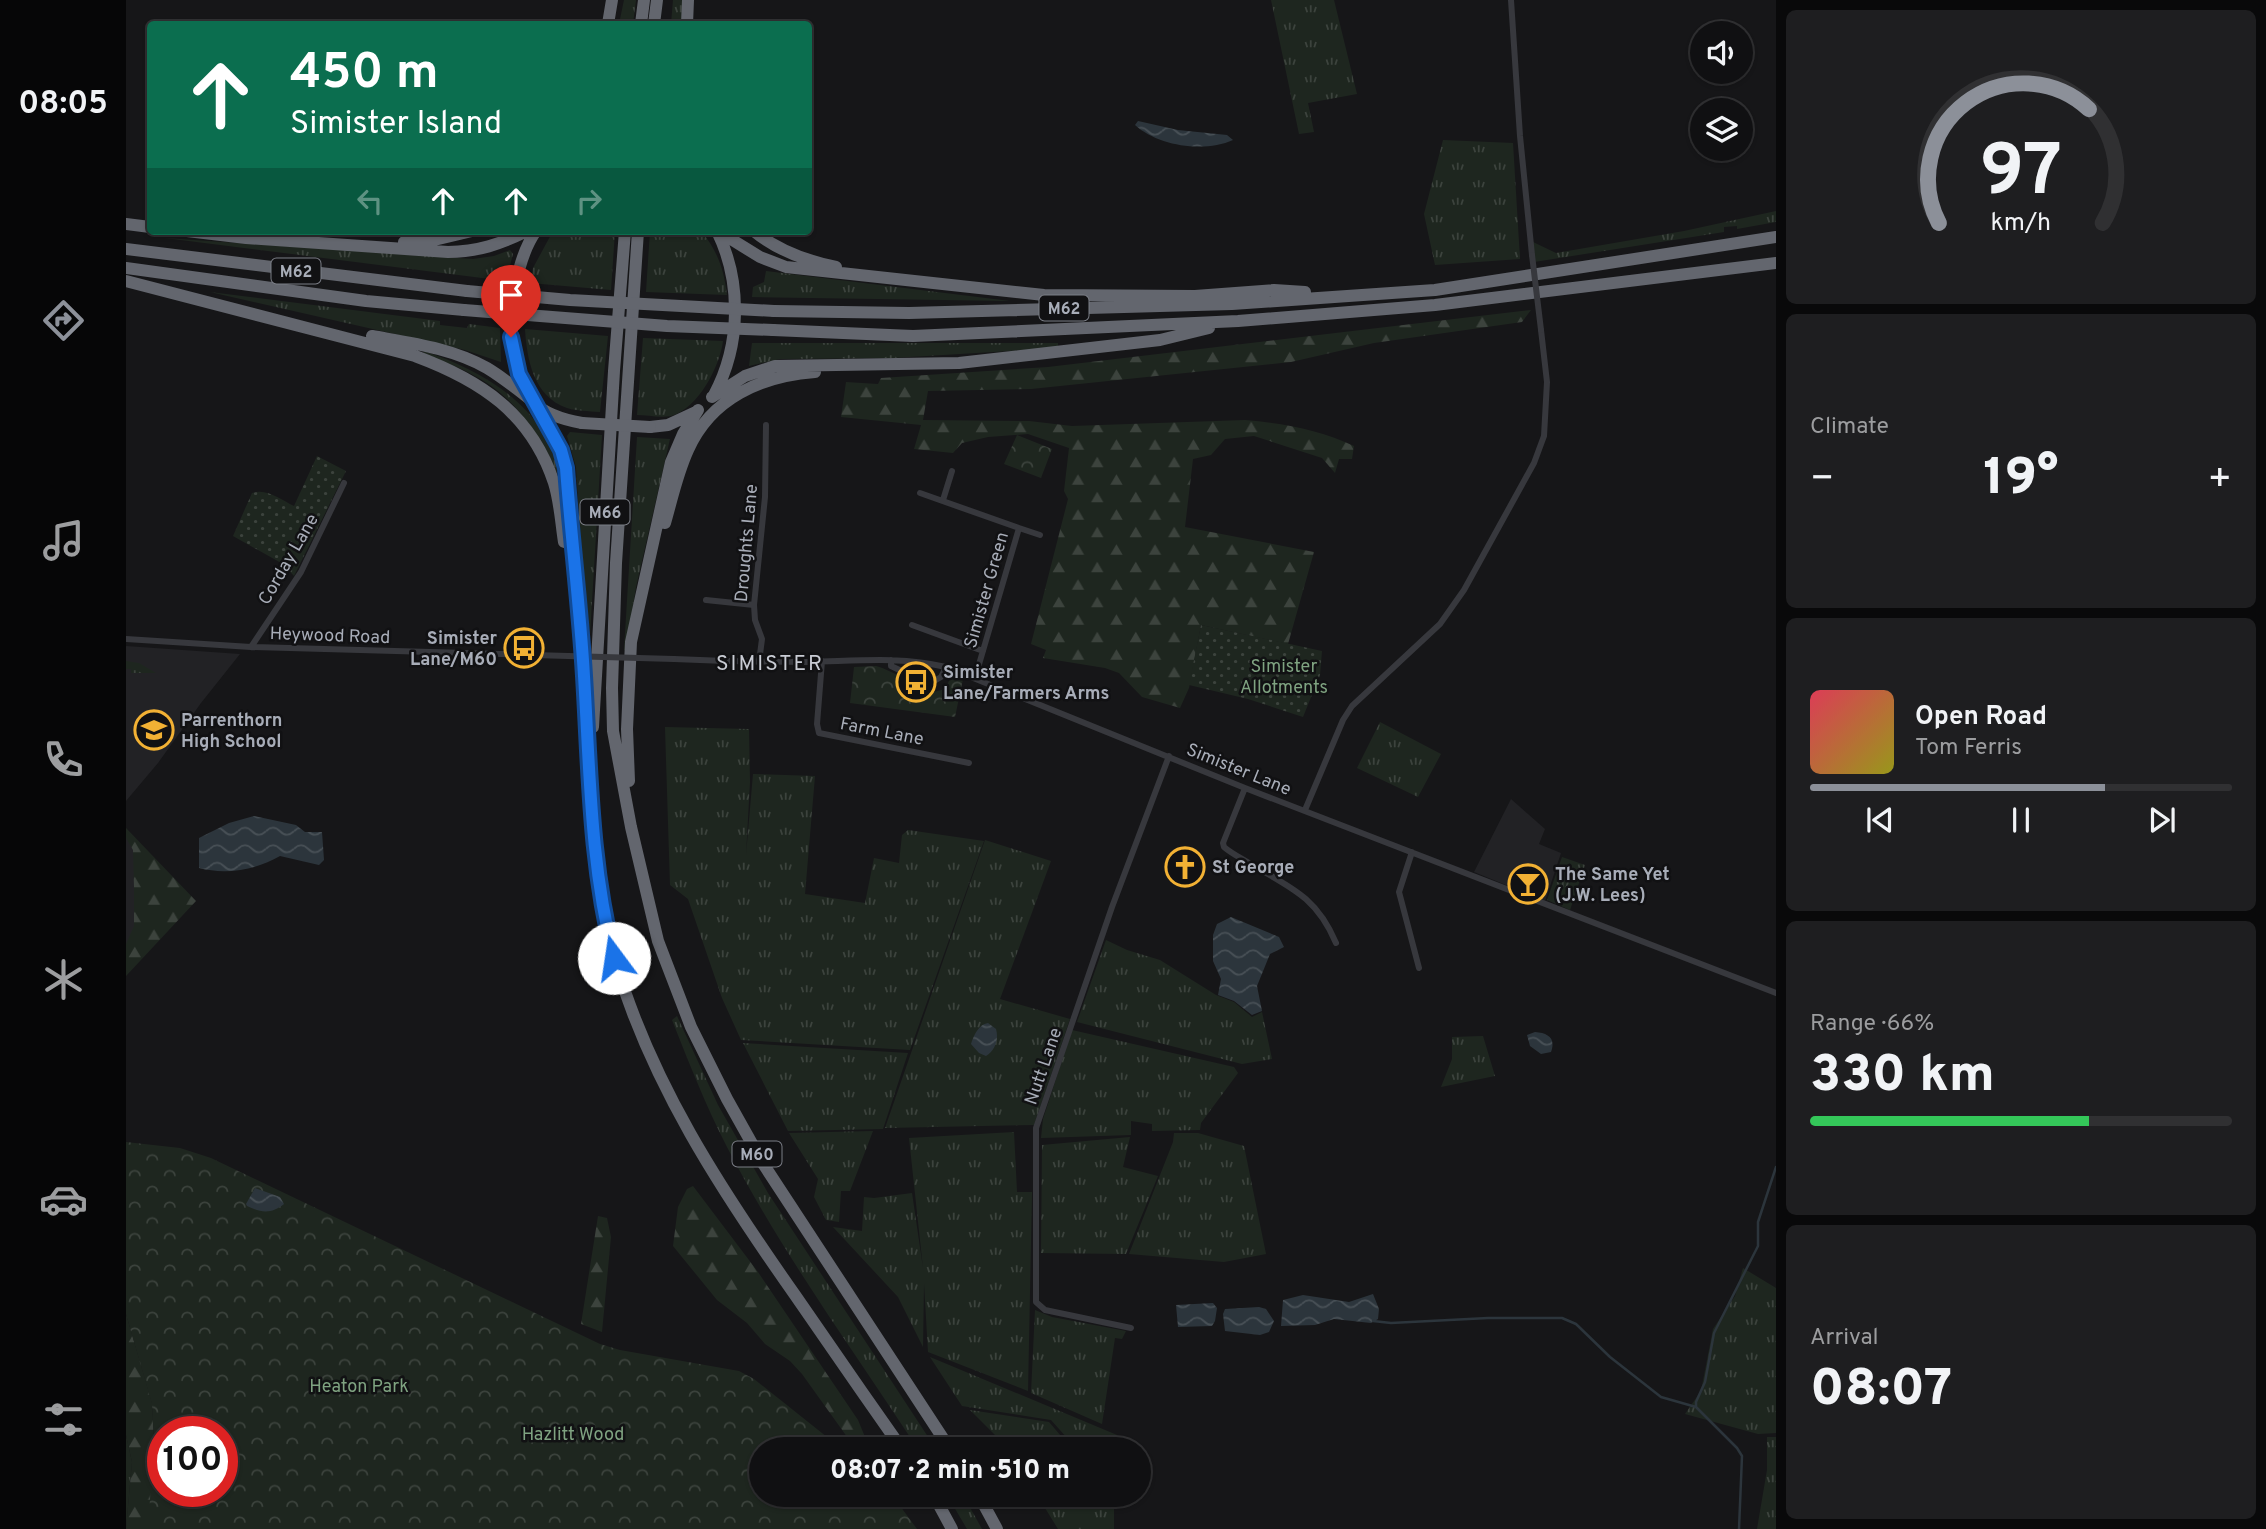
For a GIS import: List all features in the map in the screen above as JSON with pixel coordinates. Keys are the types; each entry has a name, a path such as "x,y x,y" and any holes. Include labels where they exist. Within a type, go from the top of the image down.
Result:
{"highway":[{"path":"608,21 612,0"},
{"path":"641,21 643,0"},
{"path":"654,21 657,0"},
{"path":"126,224 147,227"},
{"path":"216,235 464,252 495,246 518,235"},
{"path":"246,239 394,243 430,241 455,235"},
{"path":"534,235 519,268 511,337 519,374 561,450 566,468 581,643 590,794"},
{"name":"M66","path":"590,794 625,235"},
{"name":"M66","path":"613,731 613,626 638,235"},
{"path":"712,397 730,360 735,300 731,269 719,235"},
{"path":"724,235 760,257 786,267 1044,295 1195,296 1274,290 1354,296"},
{"path":"760,235 775,245 824,265 891,280"},
{"name":"M62","path":"126,249 467,291 634,304 774,311 909,313 1232,304 1435,290 1776,237"},
{"name":"M62","path":"126,268 366,301 464,310 629,323 913,336 1238,321 1435,305 1776,263"},
{"path":"126,281 278,318 434,347 488,369 557,417 582,423 650,427 668,425 698,410"},
{"path":"278,318 415,356 445,367 479,385 512,412 539,449 555,486 581,643"},
{"path":"631,827 627,729 631,642 676,446 698,410 712,397 745,376 775,366 959,363 1147,341 1238,321"},
{"path":"641,594 689,447 717,410 743,390 772,378 885,365"},
{"name":"M60","path":"613,731 631,827 658,941 691,1027 727,1100 764,1165 942,1437"},
{"name":"M60","path":"590,794 597,877 605,922 630,1007 660,1078 701,1154 752,1235 894,1437"},
{"path":"940,1507 952,1529"},
{"path":"985,1507 997,1529"}],"street":[{"path":"1305,810 1343,720 1351,708 1440,624 1464,590 1534,463 1544,436 1547,382 1520,136 1511,0"},
{"name":"Droughts Lane","path":"759,662 762,639 754,620 754,605 765,498 766,425"},
{"path":"943,499 952,471"},
{"name":"Corday Lane","path":"251,647 301,572 344,483"},
{"name":"Simister Green","path":"920,492 1019,528 975,678"},
{"path":"1019,528 1040,535"},
{"path":"706,600 754,605"},
{"path":"912,625 983,651"},
{"name":"Heywood Road","path":"126,639 251,647 674,659"},
{"name":"Simister Lane","path":"674,659 759,662 891,660 946,667 1245,788 1776,993"},
{"path":"891,660 891,666 929,684 941,677 946,667"},
{"name":"Farm Lane","path":"822,662 817,724 819,733 970,763"},
{"name":"Nutt Lane","path":"1131,1328 1045,1310 1036,1302 1036,1128 1112,907 1169,756"},
{"path":"1245,788 1223,843 1224,847 1298,891 1321,914 1336,943"},
{"path":"1412,852 1399,892 1419,968"}],"shaded area":[{"name":"Parrenthorn High School","path":"126,646 240,654 126,801"},
{"path":"1511,799 1545,829 1539,844 1561,853 1545,901 1474,872"},
{"path":"126,831 189,904 126,970"}],"green space":[{"path":"624,0 636,0 633,21 620,21"},
{"path":"673,0 684,0 684,21 671,21"},
{"path":"1271,0 1334,0 1357,94 1308,103 1314,132 1299,134"},
{"path":"1443,140 1513,143 1520,259 1435,265 1424,214"},
{"path":"1776,211 1776,222 1737,229 1737,226 1724,227 1724,232 1534,262 1533,242 1556,253 1684,231"},
{"path":"551,235 615,235 611,290 530,283 533,268"},
{"path":"650,235 704,235 719,262 727,295 646,292"},
{"path":"165,238 473,259 510,250 513,254 506,281"},
{"path":"766,271 1010,301 752,297 753,287 764,282"},
{"path":"210,292 440,321 440,325 467,328 469,324 500,328 501,362 465,350"},
{"path":"1531,310 1522,322 1374,343 1291,362 1031,389 928,391 923,420 1029,421 1072,426 1245,420 1301,428 1354,446 1352,459 1339,459 1335,473 1322,458 1254,436 1225,439 1211,455 1193,459 1185,527 1314,552 1288,644 1201,625 1189,688 1180,708 1142,697 1119,673 1105,668 1043,658 1046,650 1031,644 1068,499 1064,491 1069,448 1028,434 988,437 962,443 953,453 914,449 921,425 841,417 846,382 878,384 881,378 1048,367"},
{"path":"525,329 608,336 600,412 567,408 546,395 530,364"},
{"path":"643,338 723,341 706,385 699,396 681,412 667,417 637,415"},
{"path":"752,343 1058,343 1058,348 893,358 780,359 749,366"},
{"path":"424,351 469,369 510,396 542,431 553,452 559,476 533,430 506,398 472,374 423,354"},
{"path":"570,432 602,435 590,635 576,467 567,436"},
{"path":"1017,435 1052,449 1041,478 1004,464"},
{"path":"637,437 670,439 624,650"},
{"path":"317,456 346,471 294,576 283,564 233,536 252,493 268,493 294,506"},
{"name":"Simister Allotments","path":"1201,625 1322,651 1320,675 1303,717 1248,699 1189,685"},
{"path":"126,661 139,663 156,673 131,673 131,669 126,669"},
{"path":"876,666 934,692 945,689 952,675 963,679 955,717 850,703 854,667"},
{"path":"1380,722 1441,754 1418,797 1357,768"},
{"path":"665,727 749,729 750,782 746,855 753,774 815,776 805,894 865,903 874,858 899,863 902,835 908,830 984,841 910,1050 741,1040 722,998 688,899 670,885"},
{"path":"126,828 196,901 126,976 126,944 134,926 134,887 133,850 126,838"},
{"path":"985,840 1051,861 1000,999 1070,1019 1034,1125 885,1128"},
{"path":"1562,857 1585,865 1570,910 1547,900"},
{"path":"1106,940 1160,960 1216,995 1234,1002 1252,1017 1262,1012 1272,1059 1242,1064 1077,1022"},
{"path":"677,1016 718,1105 768,1193 928,1437 910,1437 771,1225 712,1116 672,1020"},
{"path":"1072,1030 1234,1067 1238,1073 1201,1123 1200,1130 1152,1131 1152,1124 1131,1121 1131,1135 1041,1138 1043,1119"},
{"path":"1483,1036 1495,1076 1441,1087 1452,1059 1452,1037"},
{"path":"743,1043 908,1053 883,1129 788,1131"},
{"path":"873,1131 850,1191 841,1191 839,1222 826,1220 814,1197 818,1179 789,1133"},
{"path":"1014,1132 1017,1192 1032,1192 1028,1391 928,1352 924,1283 923,1347 898,1297 833,1227 862,1231 864,1197 912,1193 923,1268 909,1138"},
{"path":"1174,1133 1198,1133 1244,1146 1266,1254 1224,1262 1129,1254 1173,1142"},
{"path":"1130,1137 1123,1167 1158,1176 1126,1254 1041,1253 1042,1145"},
{"name":"Heaton Park","path":"126,1142 180,1148 211,1158 600,1344 739,1371 754,1379 827,1437 749,1437 749,1507 901,1507 917,1529 148,1529 149,1507 238,1507 238,1416 153,1416 152,1404 126,1314"},
{"path":"693,1186 758,1272 858,1420 865,1437 847,1437 802,1374 790,1361 765,1344 747,1323 717,1300 673,1246 678,1207 687,1189"},
{"path":"598,1216 607,1218 611,1237 602,1332 581,1324"},
{"path":"1743,1268 1776,1288 1776,1433 1758,1434 1685,1414 1701,1391 1713,1329 1735,1296"},
{"path":"1035,1310 1052,1317 1126,1331 1122,1339 1115,1338 1102,1424 1031,1393"},
{"path":"126,1314 152,1403 153,1416 147,1416 147,1507 175,1507 192,1529 126,1529 132,1462 126,1435"},
{"path":"930,1357 1117,1437 1066,1437 1051,1420 962,1406"},
{"path":"970,1410 1049,1422 1062,1437 997,1437"},
{"path":"126,1435 132,1462 126,1529"},
{"path":"1767,1437 1776,1437 1776,1529 1757,1529 1767,1470"},
{"path":"954,1507 970,1507 982,1529 967,1529"},
{"path":"1044,1507 1114,1507 1114,1529 1058,1529"}],"water":[{"path":"1138,121 1178,130 1227,135 1233,140 1209,146 1182,145 1145,132 1135,125"},
{"path":"254,816 296,825 305,832 322,832 324,860 319,865 280,856 241,870 199,868 199,838 229,823"},
{"path":"1231,917 1279,937 1284,947 1270,954 1257,986 1262,1011 1252,1015 1234,1001 1218,995 1221,979 1213,961 1213,935 1217,924"},
{"path":"988,1023 996,1029 997,1037 994,1048 986,1056 971,1044 979,1028"},
{"path":"1535,1032 1550,1037 1551,1052 1541,1054 1530,1046 1527,1035"},
{"path":"255,1188 280,1197 284,1204 275,1210 266,1211 247,1206"},
{"path":"1373,1294 1379,1309 1378,1319 1371,1323 1334,1319 1315,1325 1281,1326 1283,1300 1303,1295 1349,1302"},
{"path":"1213,1303 1217,1308 1212,1326 1178,1327 1176,1305"},
{"path":"1225,1309 1266,1309 1274,1321 1269,1332 1260,1335 1225,1331"}],"waterway":[{"path":"1739,1529 1742,1456 1696,1407 1696,1402 1705,1382 1714,1333 1758,1246 1758,1222 1776,1167"},
{"path":"1373,1321 1391,1323 1488,1318 1562,1318 1576,1324 1610,1357 1661,1397 1696,1407"}],"place":[{"name":"Simister Lane/M60","path":"524,648"},
{"name":"Simister Lane/Farmers Arms","path":"916,682"},
{"name":"Parrenthorn High School","path":"154,730"},
{"name":"St George","path":"1185,867"},
{"name":"The Same Yet (J.W. Lees)","path":"1528,884"}],"district":[{"name":"SIMISTER","path":"770,663"}],"route":[{"path":"511,337 519,374 561,450 566,468 584,675 592,833 597,877 614,958"}],"park label":[{"name":"Hazlitt Wood","path":"573,1434"}]}
